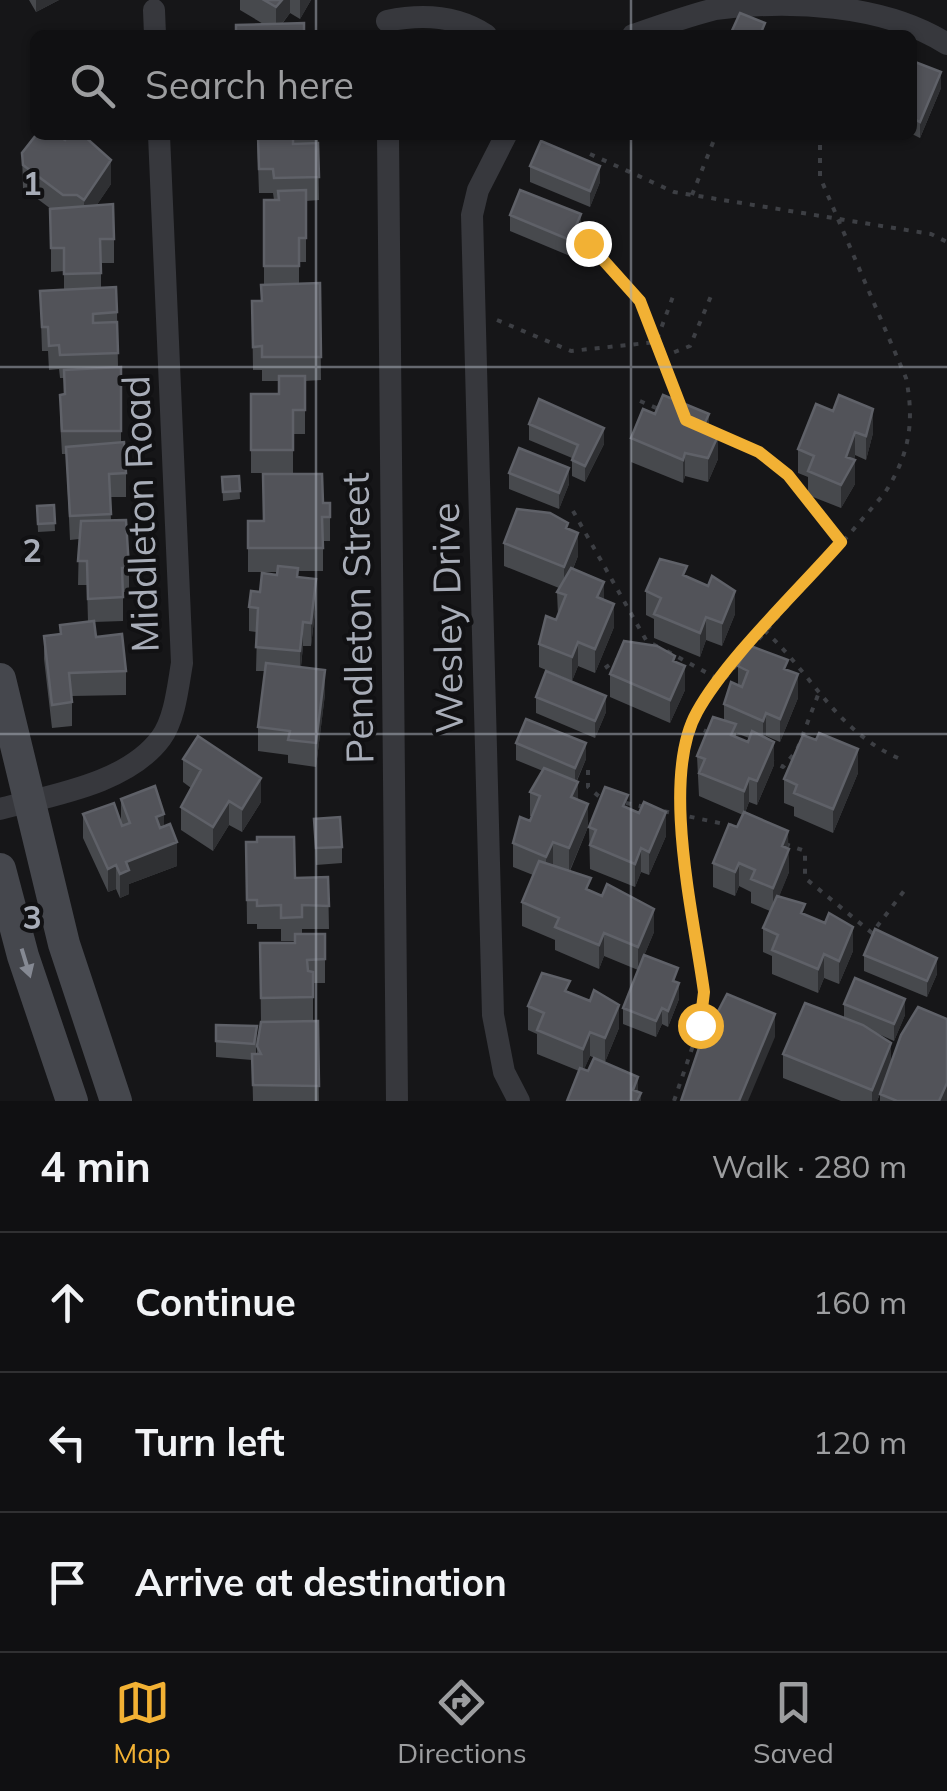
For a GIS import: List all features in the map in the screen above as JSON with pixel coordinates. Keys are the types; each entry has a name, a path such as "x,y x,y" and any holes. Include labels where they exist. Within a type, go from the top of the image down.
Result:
{"main road":[{"path":"0,679 15,805 116,1101"},
{"path":"0,869 72,1101"}],"street":[{"path":"648,30 716,8 760,2 850,6 923,29 947,44"},
{"path":"154,10 155,30"},
{"path":"387,19 453,19 476,30"},
{"name":"Middleton Road","path":"15,805 133,765 163,736 176,698 182,663 160,140"},
{"name":"Pendleton Street","path":"388,140 397,1101"},
{"name":"Wesley Drive","path":"503,140 478,190 472,216 492,1015 504,1072 520,1101"}],"path":[{"path":"692,195 714,140"},
{"path":"674,1101 700,1025 704,992 678,786 692,725 720,680 902,467 912,409 906,378 820,177 820,140"},
{"path":"590,154 674,192 930,234 947,242"},
{"path":"588,243 640,301 680,404"},
{"path":"656,342 675,291"},
{"path":"662,357 690,346 711,296"},
{"path":"474,310 572,351 656,342"},
{"path":"640,401 670,414"},
{"path":"700,427 759,452 788,475 841,542"},
{"path":"572,511 646,640 720,680"},
{"path":"764,630 790,654 853,733 874,749 904,761"},
{"path":"605,668 628,646"},
{"path":"758,754 784,766 796,750 819,693"},
{"path":"692,725 710,733"},
{"path":"588,770 588,787 598,798 681,812 755,833"},
{"path":"772,839 805,851 804,878 872,934 904,890"}],"building":[{"path":"264,0 282,0 276,7"},
{"path":"740,13 765,23 762,30 732,30"},
{"path":"304,23 304,30 236,30 236,25"},
{"path":"917,63 941,72 920,122 917,120"},
{"path":"32,140 89,140 111,160 84,200 77,195 63,195 23,165 22,153"},
{"path":"258,140 318,143 319,177 274,178 273,169 259,169"},
{"path":"541,141 600,166 590,191 530,166"},
{"path":"306,190 306,238 299,238 299,266 264,266 264,200 279,200 278,191"},
{"path":"520,190 581,214 570,240 510,215"},
{"path":"113,204 114,239 100,239 101,273 64,274 64,248 51,248 50,209"},
{"path":"320,283 321,357 262,357 262,346 253,347 252,301 262,301 261,285"},
{"path":"116,287 117,312 93,314 93,323 117,322 118,353 60,355 59,345 49,346 48,327 42,327 40,291"},
{"path":"121,367 121,431 62,431 60,395 65,394 64,370"},
{"path":"279,376 305,376 305,410 293,410 293,450 251,450 251,394 279,394"},
{"path":"663,395 709,414 702,429 718,436 708,458 685,453 683,460 631,438 643,409 655,414"},
{"path":"839,395 873,409 866,436 855,432 846,457 855,460 841,485 808,471 814,456 798,449 816,404 833,411"},
{"path":"539,399 604,428 585,466 572,460 578,445 529,424"},
{"path":"124,442 126,473 109,474 111,514 70,516 66,447"},
{"path":"519,448 569,468 559,493 509,473"},
{"path":"263,474 322,474 323,503 330,503 330,517 322,517 323,548 248,548 248,521 264,521"},
{"path":"239,476 240,491 223,492 222,477"},
{"path":"54,505 55,523 38,524 37,506"},
{"path":"517,509 550,513 578,533 564,567 504,543"},
{"path":"126,520 129,568 122,568 123,597 88,599 87,561 78,561 81,521"},
{"path":"660,559 687,566 683,575 708,586 712,576 735,591 722,623 706,617 700,633 654,614 661,598 646,591"},
{"path":"278,566 298,568 297,577 316,579 311,623 303,622 300,651 256,647 258,608 249,607 251,591 260,592 262,573 277,575"},
{"path":"571,568 604,582 597,597 614,604 595,649 578,642 572,657 539,644 546,616 556,620 566,595 557,592"},
{"path":"94,621 96,637 122,634 126,671 69,673 72,702 52,705 44,636 61,634 60,625"},
{"path":"624,641 657,646 685,666 670,700 610,674"},
{"path":"748,645 788,660 784,669 798,674 780,719 766,713 763,721 724,704 731,682 742,687 748,671 738,666"},
{"path":"266,663 325,670 316,743 288,740 290,731 258,727"},
{"path":"546,671 606,696 595,721 536,697"},
{"path":"713,717 736,724 731,735 748,742 752,731 774,742 757,781 749,778 744,791 699,773 705,759 697,756"},
{"path":"526,719 586,743 575,768 516,743"},
{"path":"819,733 858,749 833,809 794,793 797,785 784,779 803,735 816,740"},
{"path":"198,736 261,778 242,809 229,801 213,827 181,807 201,770 183,759"},
{"path":"544,768 578,782 571,797 588,804 569,848 553,842 546,857 513,843 520,817 530,821 540,796 530,792"},
{"path":"155,786 164,814 156,817 160,828 170,824 177,842 126,862 129,870 120,874 116,865 108,869 83,814 114,803 122,826 130,823 121,799"},
{"path":"605,787 628,795 623,806 639,813 644,802 666,812 649,852 641,848 635,864 590,845 596,830 589,827"},
{"path":"744,812 788,831 782,846 789,849 773,888 751,879 755,870 739,863 735,872 713,863 729,824 737,827"},
{"path":"340,817 342,847 316,848 314,819"},
{"path":"257,837 294,837 295,878 328,877 329,906 302,905 302,917 281,918 281,905 257,906 257,900 247,900 246,842 257,842"},
{"path":"539,861 591,878 586,889 602,896 607,884 654,909 638,947 604,933 599,945 555,927 559,918 522,902"},
{"path":"777,896 805,904 801,913 825,923 829,913 853,927 839,961 824,954 818,969 772,950 778,935 763,928"},
{"path":"875,929 937,958 927,981 864,955"},
{"path":"295,934 325,934 325,959 307,960 308,971 313,972 313,997 261,998 260,943 295,943"},
{"path":"644,955 678,968 673,981 679,983 668,1011 662,1008 656,1021 623,1008"},
{"path":"542,973 570,981 565,991 590,1001 594,990 619,1005 605,1038 590,1032 583,1049 537,1030 544,1013 528,1006"},
{"path":"855,978 905,999 894,1024 844,1004"},
{"path":"727,994 775,1014 739,1101 681,1101 699,1048"},
{"path":"805,1003 863,1025 891,1043 872,1090 783,1054"},
{"path":"918,1007 947,1019 947,1083 939,1101 897,1101 880,1094 901,1035"},
{"path":"318,1021 319,1086 253,1085 252,1054 261,1054 257,1046 261,1022"},
{"path":"216,1025 257,1026 254,1044 216,1041"},
{"path":"594,1058 638,1077 633,1090 641,1093 637,1101 567,1101 580,1068 588,1071"}],"route":[{"path":"588,243 596,257 640,301 686,420 759,452 788,475 841,542 720,680 696,713 684,751 678,786 704,992 700,1025"}]}
